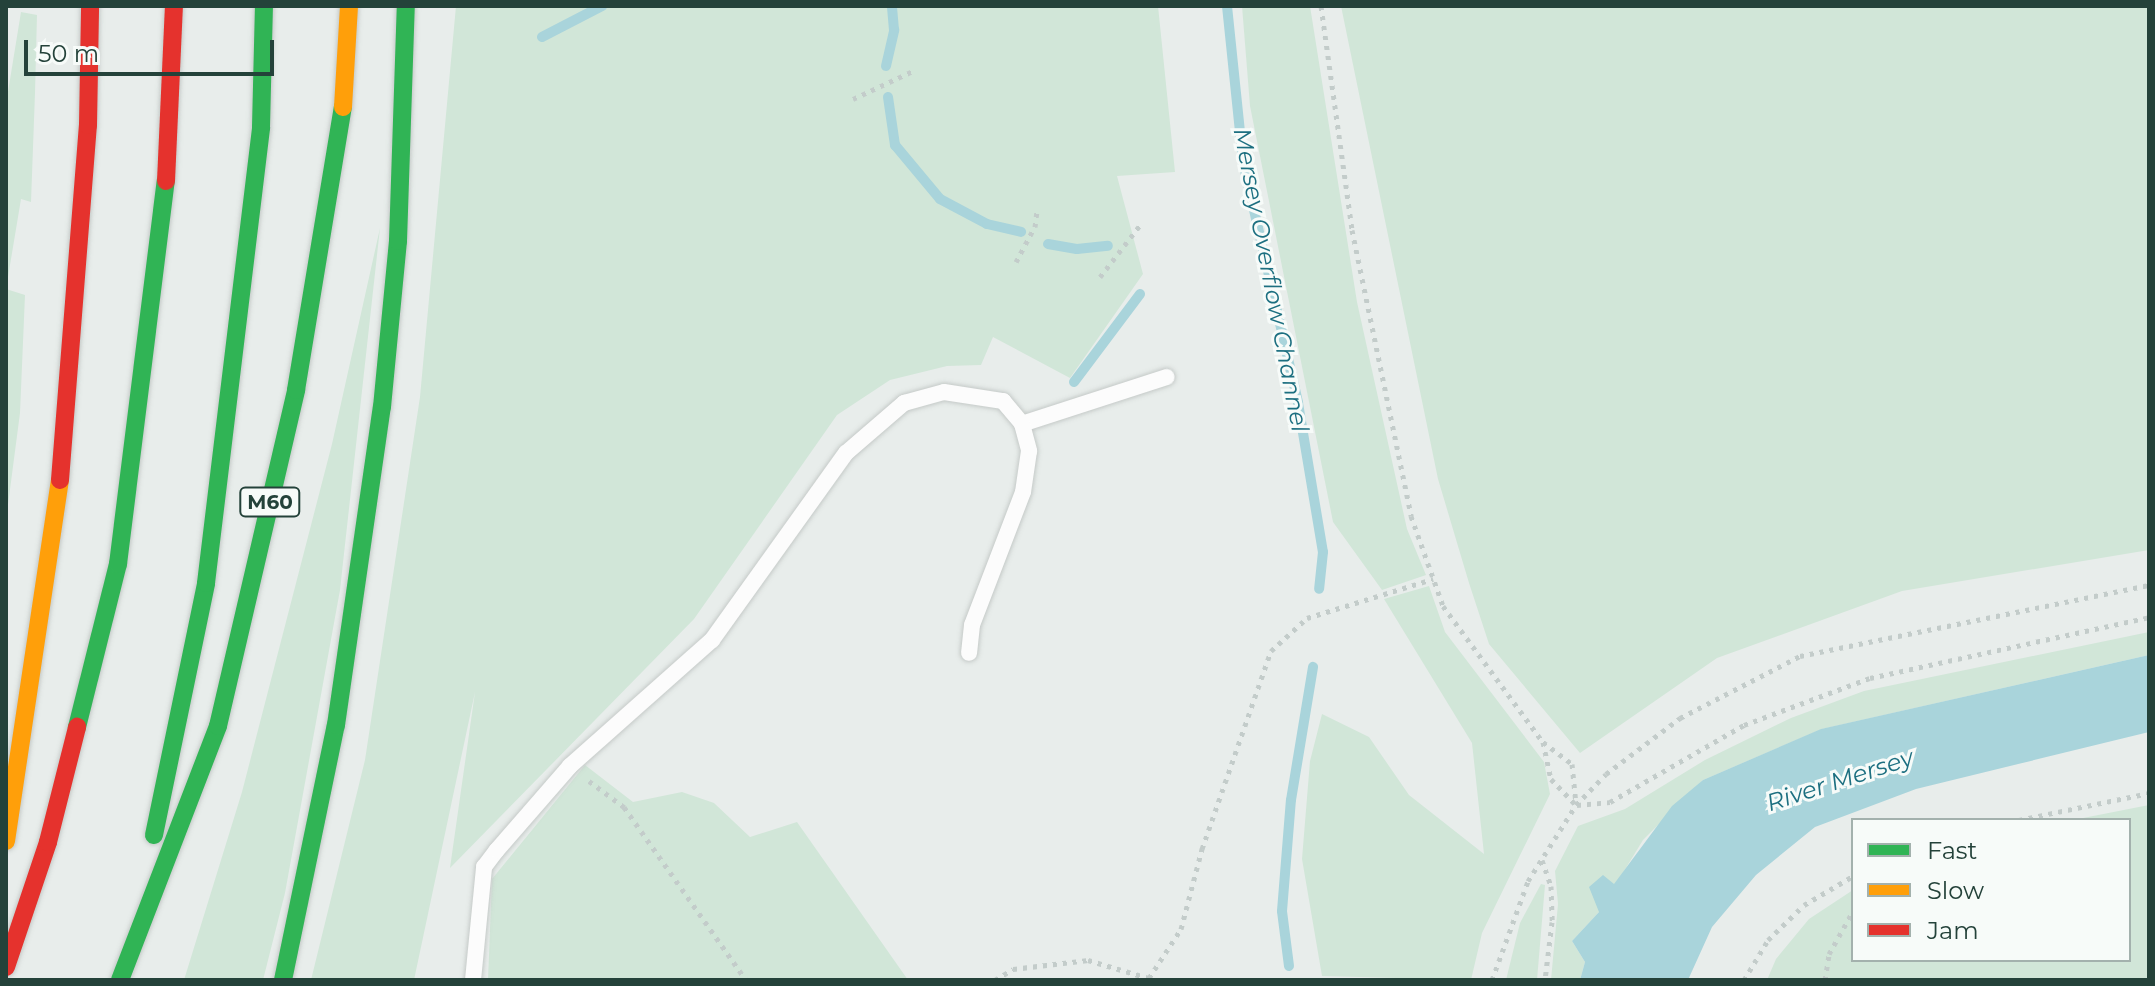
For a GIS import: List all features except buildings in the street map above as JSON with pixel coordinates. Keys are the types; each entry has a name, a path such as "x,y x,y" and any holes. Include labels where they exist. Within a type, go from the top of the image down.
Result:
{"highway":[{"path":"6,841 57,525 88,125 90,6"},
{"path":"6,967 48,842 118,564 172,134 174,6"},
{"name":"M60","path":"112,980 148,862 206,583 261,127 264,6"},
{"name":"M60","path":"120,980 218,726 296,390 343,115 349,6"},
{"path":"283,980 336,725 382,407 398,241 406,6"}],"lane":[{"path":"1022,424 1167,377"},
{"path":"473,980 484,867 570,766 712,640 846,453 873,425 904,403 944,392 1003,401 1022,424 1029,451 1023,492 972,625 969,653"}],"path":[{"path":"1321,6 1326,67 1378,366 1411,516 1443,606 1475,654 1543,742 1572,764 1576,805"},
{"path":"853,99 913,71"},
{"path":"1016,262 1035,227 1037,210"},
{"path":"1100,277 1140,225"},
{"path":"995,980 1013,969 1088,960 1152,979 1181,929 1202,849 1271,651 1307,618 1433,579"},
{"path":"1492,980 1528,881 1576,805 1606,774 1680,718 1800,656 2149,585"},
{"path":"1576,805 1610,802 1744,725 1870,678 2149,617"},
{"path":"1543,742 1551,779 1576,805"},
{"path":"570,766 624,807 746,980"},
{"path":"2029,818 2149,793"},
{"path":"1542,859 1551,886 1552,922 1545,980"},
{"path":"1744,980 1768,940 1804,905 1851,877"},
{"path":"1825,980 1829,954 1851,915"}],"green space":[{"path":"456,6 1158,6 1175,172 1117,176 1143,274 1070,378 993,337 981,365 947,366 890,380 837,415 694,619 450,868 475,692 414,980 311,980 365,760 420,397"},
{"path":"1242,6 1310,6 1357,302 1407,529 1426,575 1382,590 1333,522 1250,106"},
{"path":"1341,6 2149,6 2149,550 1902,591 1717,658 1580,753 1489,644 1469,583 1438,479"},
{"path":"21,12 37,15 31,202 21,199 6,289 6,104"},
{"path":"380,228 340,590 285,893 263,980 184,980 242,792 332,444"},
{"path":"6,289 25,295 20,413 6,520"},
{"path":"1429,586 1445,632 1544,762 1550,794 1482,933 1471,980 1322,976 1302,859 1310,761 1322,714 1369,737 1409,795 1484,854 1472,743 1384,599"},
{"path":"2149,632 2149,655 1822,729 1703,780 1643,840 1599,912 1572,941 1585,962 1580,980 1551,980 1558,904 1555,871 1578,826 1625,809 1705,760 1791,718 1864,691"},
{"path":"585,765 633,802 682,792 714,803 750,837 797,822 908,980 488,980 492,879"},
{"path":"2149,805 2149,980 1767,980 1776,959 1809,919 1851,891 1851,962 2131,962 2131,818 2083,818"},
{"path":"1541,884 1545,885 1537,980 1506,980 1520,923"}],"water":[{"name":"River Mersey","path":"2149,655 2149,732 1916,789 1815,827 1756,875 1712,927 1688,980 1580,980 1585,962 1572,941 1599,912 1589,887 1603,875 1614,884 1672,806 1703,780 1821,729"}],"waterway":[{"path":"542,37 602,6"},
{"path":"886,66 894,30 892,6"},
{"name":"Mersey Overflow Channel","path":"1227,6 1243,162 1298,403 1323,552 1319,589"},
{"path":"888,97 895,145 940,199 987,224 1021,232"},
{"path":"1048,244 1077,249 1108,246"},
{"path":"1074,382 1140,294"},
{"path":"1289,966 1282,911 1291,800 1313,667"}],"traffic: fast":[{"path":"154,835 206,583 261,127 264,6"},
{"path":"283,980 336,725 382,407 398,241 406,6"},
{"path":"120,980 218,726 296,390 343,107"},
{"path":"77,727 118,564 166,181"}],"traffic: slow":[{"path":"343,107 349,6"},
{"path":"6,841 60,480"}],"traffic: jam":[{"path":"60,480 88,125 90,6"},
{"path":"166,181 174,6"},
{"path":"6,967 48,842 77,727"}]}
